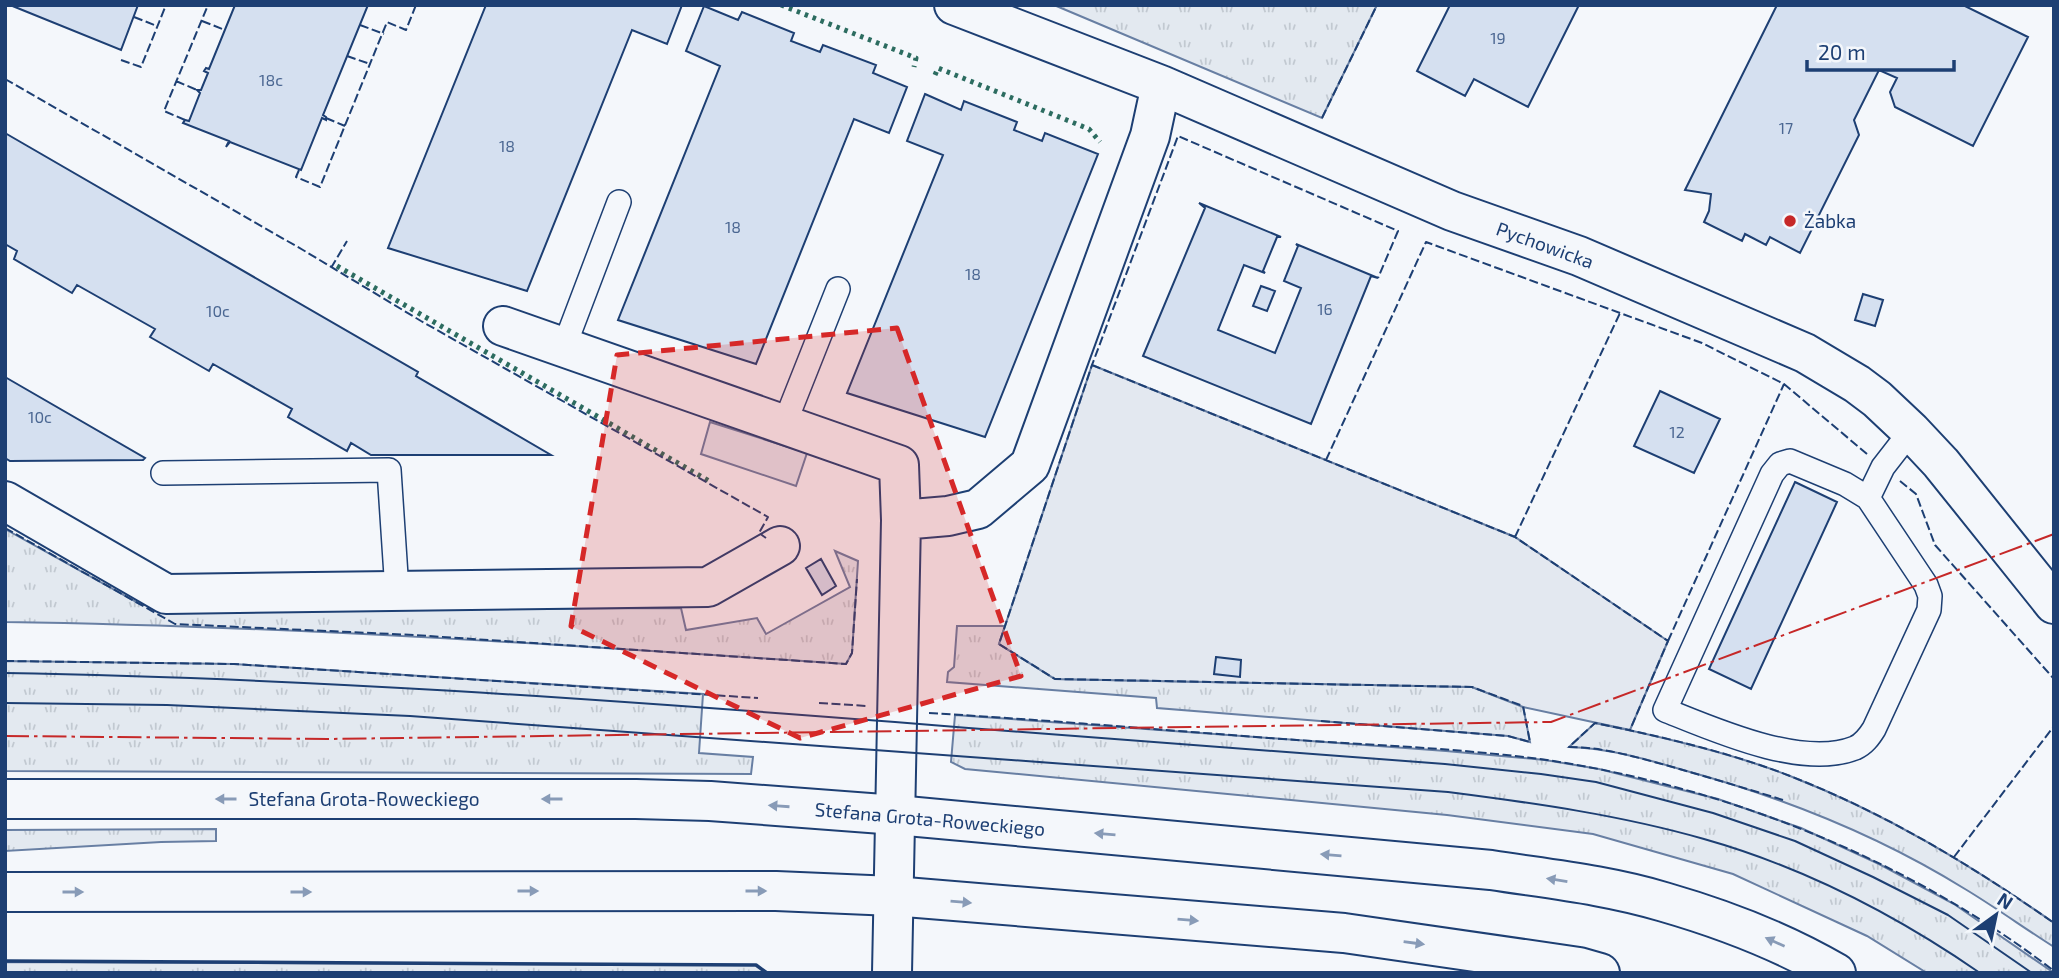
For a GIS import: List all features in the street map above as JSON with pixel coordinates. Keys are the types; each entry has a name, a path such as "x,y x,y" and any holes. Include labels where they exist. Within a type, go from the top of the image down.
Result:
{"street":[{"name":"Pychowicka","path":"954,5 1161,85 1452,211 1579,256 1776,339 1824,364 1857,384 1911,431 1941,463 2053,602"},
{"path":"901,520 948,516 978,509 1030,466 1146,148 1161,85"},
{"path":"503,326 899,465 901,520 892,973"},
{"path":"5,501 166,594 708,587 780,546"},
{"name":"Stefana Grota-Roweckiego","path":"5,799 710,801 896,815 1491,870 1583,884 1663,901 1746,929 1809,957 1836,973"},
{"path":"5,892 776,891 893,896 1345,933 1579,967 1600,973"}],"lane":[{"path":"564,347 619,202"},
{"path":"784,425 838,289"},
{"path":"1868,498 1883,467 1911,431"},
{"path":"1790,461 1802,465 1845,484 1868,498 1926,585 1930,596 1930,610 1867,740 1857,748 1834,753 1793,752 1731,737 1665,710 1772,474 1780,464 1790,461"},
{"path":"163,473 388,470 397,591"}],"highlighted area":[{"path":"897,328 1021,676 800,738 571,626 617,355"}],"green space":[{"path":"1054,5 1377,5 1322,118"},
{"path":"5,529 140,604 177,610 681,608 686,630 757,618 766,634 850,587 835,551 858,561 852,653 846,664 321,632 5,622"},
{"path":"957,626 1005,626 999,644 1055,679 1472,687 1523,706 1530,742 1508,736 1157,708 1156,698 947,682 948,672 954,667"},
{"path":"5,661 234,664 703,694 699,753 753,757 751,774 5,771"},
{"path":"955,715 1446,751 1545,760 1599,769 1718,799 1801,828 1879,864 1954,904 2054,973 1927,973 1867,936 1733,874 1593,834 1447,815 965,769 951,762"},
{"path":"1595,723 1743,759 1860,806 1959,861 2054,923 2054,947 1932,869 1828,819 1757,792 1655,762 1612,752 1569,747"},
{"path":"216,829 216,841 5,851 5,830"},
{"path":"5,962 756,965 767,973 5,973"}],"shaded area":[{"path":"1092,365 1515,537 1668,641 1630,730 1523,707 1472,687 1055,679 999,644"},
{"path":"710,422 807,453 796,486 701,454"}],"building":[{"path":"10,5 138,5 121,50"},
{"path":"235,5 368,5 323,115 326,120 322,118 301,170 230,142 226,147 229,141 183,123 185,120 189,121 200,93 197,90 201,90 208,73 204,71 209,69"},
{"path":"486,5 682,5 667,44 632,30 527,291 388,248"},
{"path":"1450,5 1579,5 1528,107 1474,79 1465,96 1417,71"},
{"path":"1777,5 1963,5 2028,37 1973,146 1895,107 1890,92 1897,78 1879,70 1854,120 1859,135 1800,253 1770,237 1766,245 1745,234 1742,241 1704,222 1709,211 1711,194 1685,190"},
{"path":"704,6 738,20 742,12 794,33 791,41 820,52 823,45 876,65 873,73 907,87 889,133 854,119 756,364 618,320 720,66 686,51"},
{"path":"925,94 961,110 964,101 1017,122 1014,130 1042,141 1045,133 1098,154 985,437 847,393 943,155 907,141"},
{"path":"5,133 418,372 416,376 551,455 371,455 351,443 347,451 288,417 292,409 213,364 209,371 150,337 155,329 77,285 72,293 14,259 17,251 5,244"},
{"path":"1199,203 1281,237 1277,237 1263,271 1265,273 1244,265 1218,330 1275,353 1301,288 1284,281 1298,246 1296,244 1378,278 1371,276 1311,424 1143,356 1205,208"},
{"path":"1261,286 1275,291 1267,311 1253,306"},
{"path":"1863,294 1883,300 1875,326 1855,320"},
{"path":"5,377 145,458 10,461 5,458"},
{"path":"1660,391 1720,419 1694,473 1634,446"},
{"path":"1795,482 1837,502 1751,689 1709,669"},
{"path":"821,559 836,586 822,595 806,568"},
{"path":"1216,657 1241,660 1240,677 1214,674"}],"tram line":[{"path":"5,673 340,685 784,713 1445,764 1596,782 1713,813 1795,841 1948,915 2032,973"},
{"path":"5,703 167,705 410,716 1480,796 1641,823 1741,850 1813,878 1882,912 1980,973"}],"hedge":[{"path":"781,5 916,58 914,67"},
{"path":"935,75 938,68 1089,129 1100,142"},
{"path":"337,266 711,482"}],"fence":[{"path":"121,60 141,67 166,5"},
{"path":"185,120 164,111 208,5"},
{"path":"299,170 296,177 320,187 387,22 406,30 416,5"},
{"path":"1322,118 1377,5"},
{"path":"134,17 157,26"},
{"path":"202,21 225,30"},
{"path":"360,25 384,34"},
{"path":"347,56 370,64"},
{"path":"5,79 421,321 768,517 759,533 766,538"},
{"path":"176,81 197,90"},
{"path":"326,118 345,126"},
{"path":"1321,721 1508,736 1530,742 1523,706 1472,687 1055,679 999,644 1092,365 1178,136 1398,231 1378,278"},
{"path":"331,268 347,241"},
{"path":"1326,460 1426,242 1702,343 1784,384 1867,454"},
{"path":"1515,537 1620,313"},
{"path":"1092,365 1515,537 1668,641 1630,730"},
{"path":"1668,641 1784,384"},
{"path":"1900,481 1916,494 1935,545 2054,679"},
{"path":"5,528 175,624 414,635 846,664 852,653 857,579"},
{"path":"5,661 234,664 758,698"},
{"path":"819,703 867,706"},
{"path":"929,713 1481,752 1614,772 1748,809 1814,834 1939,895 1998,931 2054,971"},
{"path":"1783,800 1632,756 1569,747 1595,723 1694,745 1767,767 1860,806 1893,823 1959,861 2054,923"},
{"path":"1954,857 2054,726"}],"wall":[{"path":"5,961 756,965 767,973"}],"power":[{"path":"5,736 328,739 1551,722 2054,534"}],"place":[{"name":"Żabka","path":"1790,221"}]}
